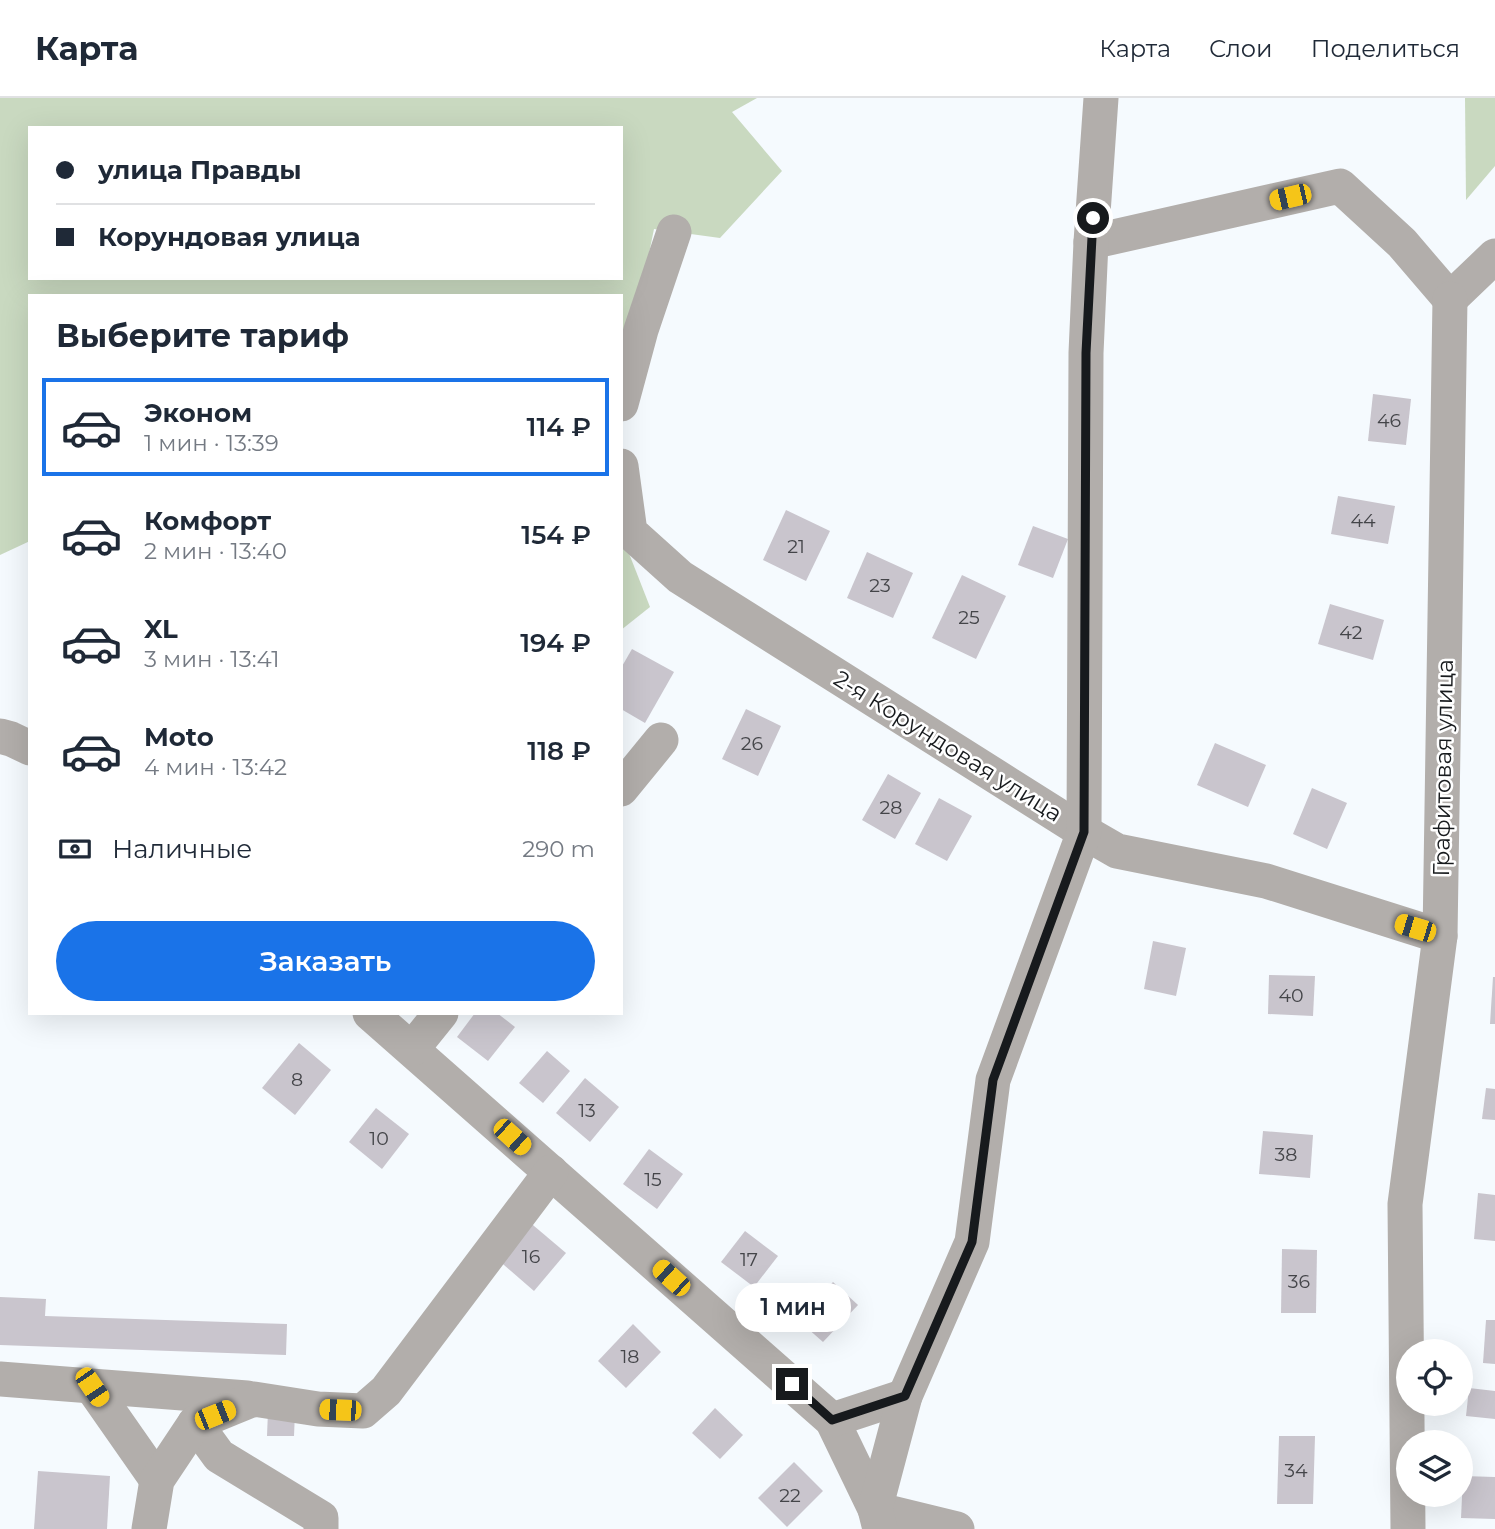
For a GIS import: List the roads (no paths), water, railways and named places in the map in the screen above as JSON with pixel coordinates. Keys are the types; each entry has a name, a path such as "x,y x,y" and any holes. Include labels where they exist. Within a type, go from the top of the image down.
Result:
{"street":[{"path":"878,1519 905,1396 972,1242 993,1080 1084,832 1086,353 1101,98"},
{"path":"1091,242 1340,186 1402,243 1450,299 1495,256"},
{"path":"623,397 641,330 674,232"},
{"name":"Графитовая улица","path":"1408,1529 1405,1204 1440,936 1450,299"},
{"name":"2-я Корундовая улица","path":"623,481 630,532 680,576 1117,851 1266,881 1440,936"},
{"path":"0,736 28,747"},
{"path":"623,787 661,740"},
{"path":"372,1015 832,1420 878,1519"},
{"path":"412,1049 439,1015"},
{"path":"0,1379 254,1399 318,1409 363,1411 386,1391 551,1172"},
{"path":"92,1387 157,1480"},
{"path":"832,1420 905,1396"},
{"path":"149,1529 157,1480 195,1423 254,1399"},
{"path":"195,1423 219,1456 324,1525"},
{"path":"878,1519 957,1529"}]}
